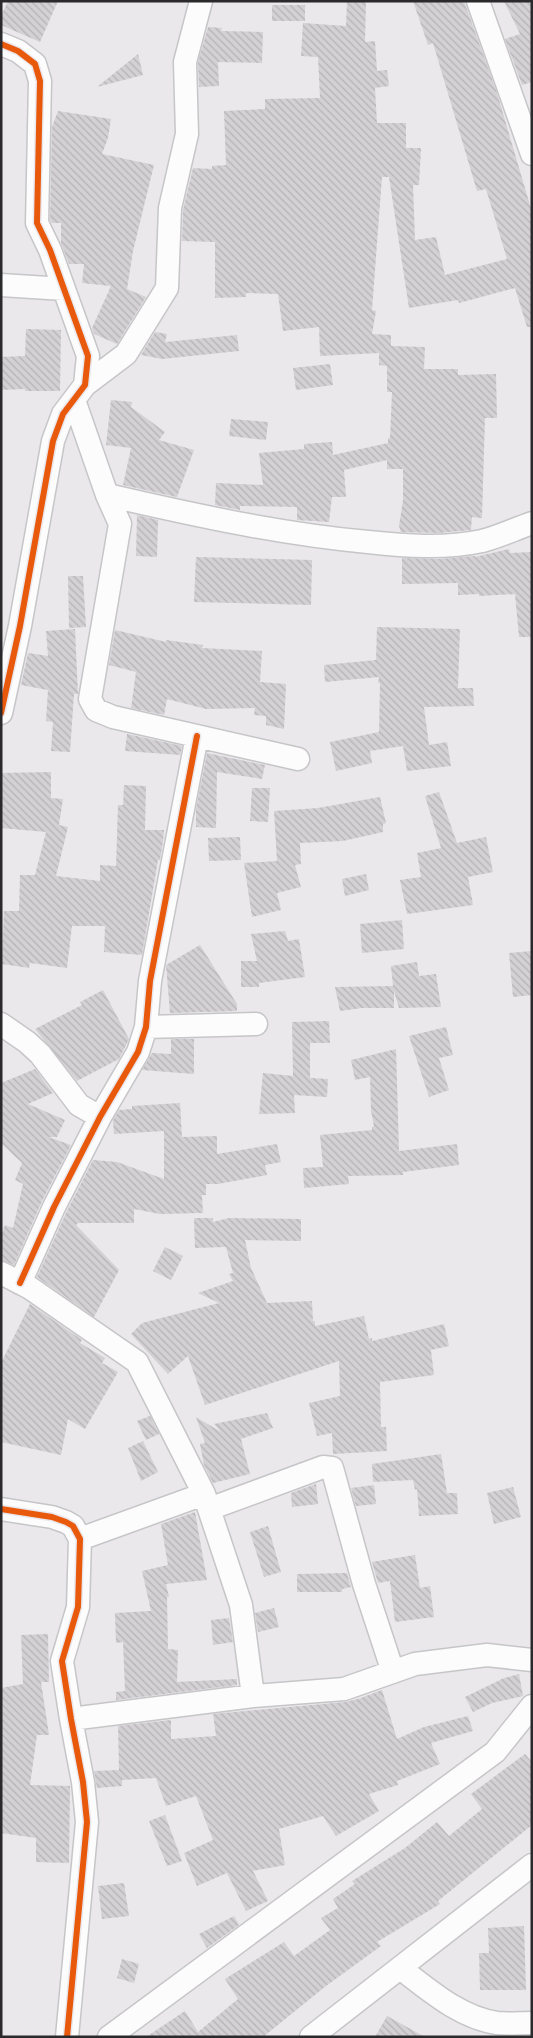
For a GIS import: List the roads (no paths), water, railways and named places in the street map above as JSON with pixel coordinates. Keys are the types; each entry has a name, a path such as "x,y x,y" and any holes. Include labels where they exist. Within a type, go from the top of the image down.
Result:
{"street":[{"path":"1,713 20,626 53,441 64,414 79,392 126,354 167,288 170,208 187,134 185,62 201,1"},
{"path":"478,1 526,120 532,154"},
{"path":"1,44 18,51 35,64 40,81 37,223 50,250 88,356 79,392 107,495 118,517 120,530 90,699 96,710 113,717 298,760"},
{"path":"1,285 64,289"},
{"path":"107,495 212,519 321,538 406,546 482,541 532,523"},
{"path":"197,736 150,981 146,1028 138,1052 100,1117 54,1207 11,1278 137,1362 207,1502 242,1606 254,1696"},
{"path":"1,1024 27,1042 40,1054 79,1105 100,1117"},
{"path":"146,1028 256,1024"},
{"path":"80,1539 323,1467 332,1468 364,1584 393,1672"},
{"path":"1,1509 52,1517 66,1522 73,1526 80,1539 78,1607 62,1661 83,1782 87,1822 67,2037"},
{"path":"71,1719 254,1696 344,1690 415,1664 487,1655 532,1660"},
{"path":"109,2037 495,1752 532,1706"},
{"path":"311,2037 532,1864"},
{"path":"400,1968 458,2009 496,2023 532,2023"}]}
